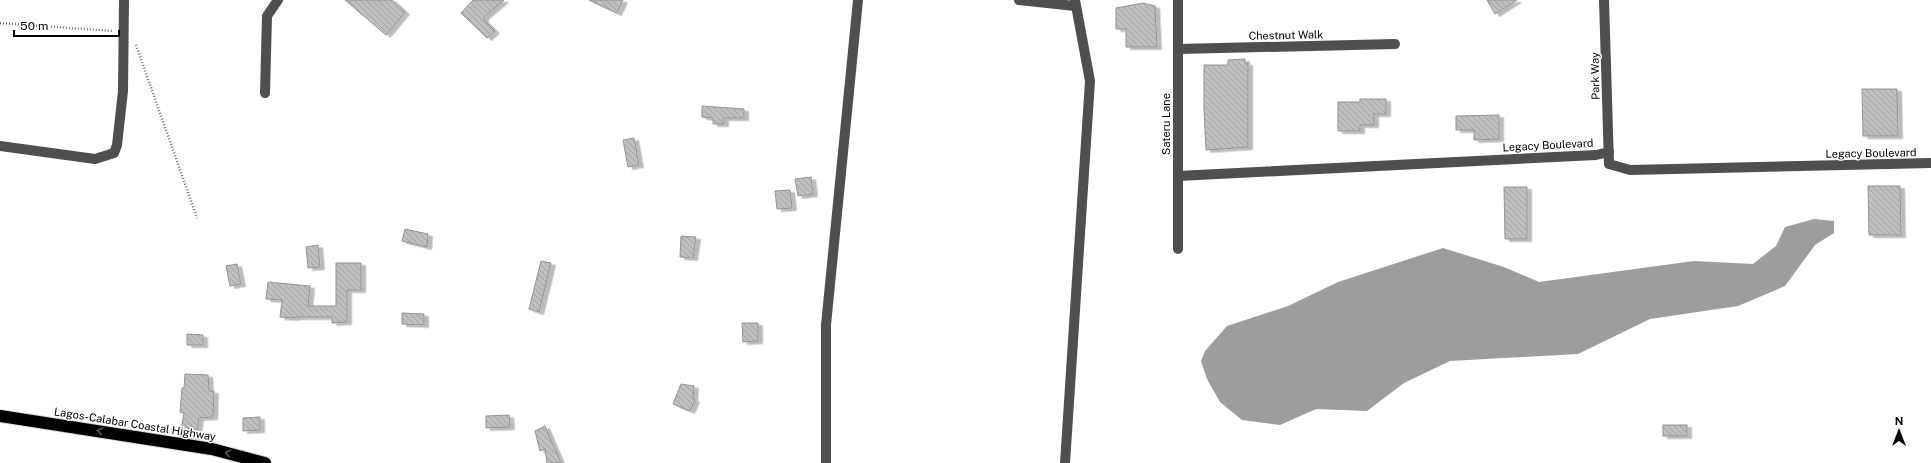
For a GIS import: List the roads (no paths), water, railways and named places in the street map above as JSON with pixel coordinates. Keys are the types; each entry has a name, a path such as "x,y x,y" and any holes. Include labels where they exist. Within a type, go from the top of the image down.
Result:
{"highway":[{"name":"Lagos-Calabar Coastal Highway","path":"0,416 212,449 265,463"}],"street":[{"path":"0,146 95,159 114,153 118,145 123,91 124,0"},
{"path":"265,94 267,16 278,0"},
{"path":"826,463 826,325 858,0"},
{"path":"1019,0 1075,3 1090,81 1065,463"},
{"name":"Sateru Lane","path":"1178,0 1178,249"},
{"name":"Park Way","path":"1604,0 1609,152"},
{"name":"Chestnut Walk","path":"1178,49 1395,44"},
{"name":"Legacy Boulevard","path":"1178,176 1588,155 1609,152 1609,164 1630,170 1931,163"}]}
